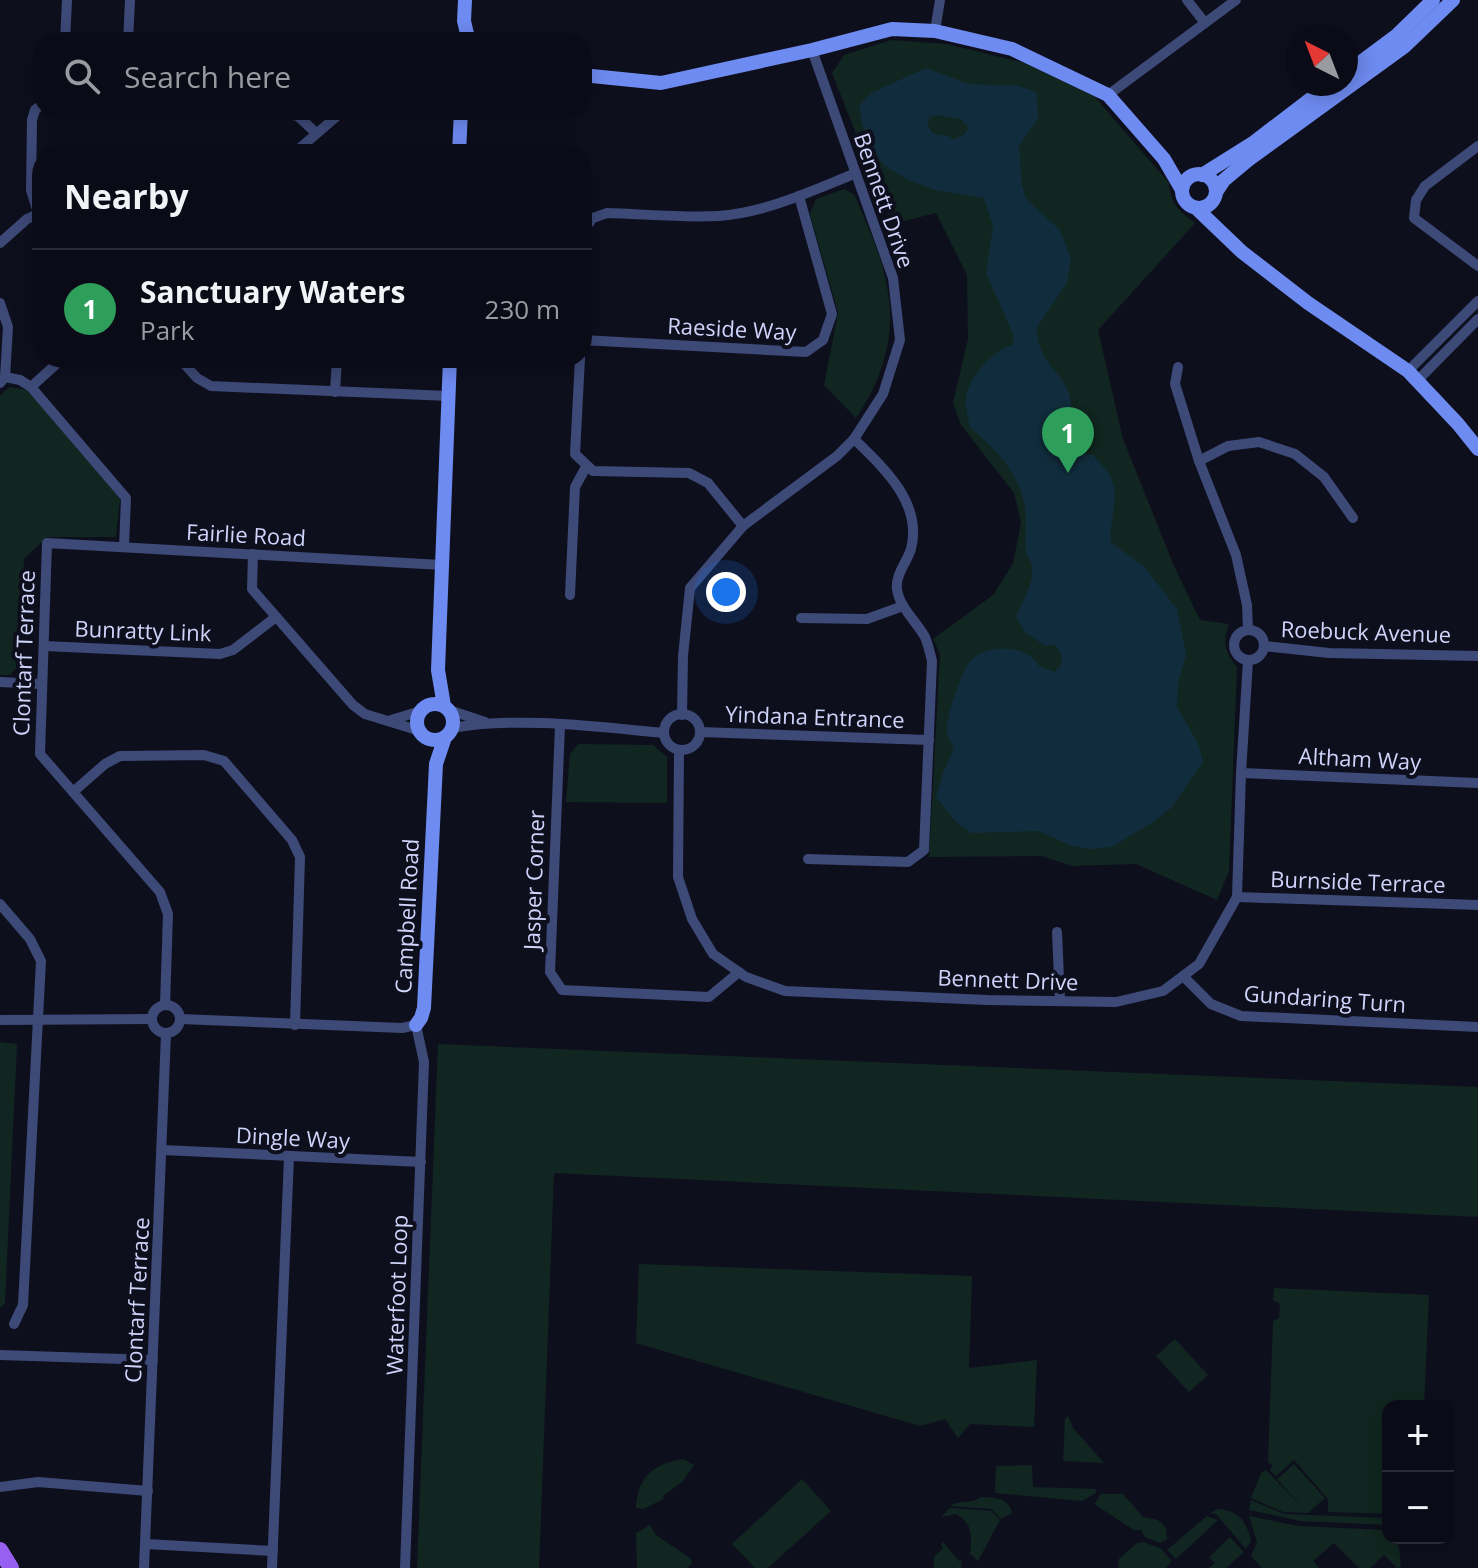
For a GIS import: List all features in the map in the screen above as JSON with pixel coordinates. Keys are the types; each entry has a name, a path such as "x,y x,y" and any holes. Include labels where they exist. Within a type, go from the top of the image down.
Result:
{"main road":[{"path":"0,1550 11,1568"}],"street":[{"path":"65,32 67,0"},
{"path":"128,32 130,0"},
{"path":"460,32 465,0"},
{"path":"935,31 940,0"},
{"path":"1187,0 1205,23"},
{"path":"1108,95 1236,0"},
{"path":"1425,18 1433,0"},
{"path":"1358,68 1397,35 1453,0"},
{"path":"464,21 467,32"},
{"path":"592,76 661,83 892,29 935,31 1012,49 1108,95 1164,159 1186,202 1308,303 1413,375 1478,449"},
{"name":"Bennett Drive","path":"682,715 683,656 690,588 743,526 837,456 854,439 883,394 900,340 893,278 812,50"},
{"path":"1196,208 1202,208 1214,197 1224,180 1316,96"},
{"path":"1182,190 1187,180 1268,138 1322,96"},
{"path":"32,120 32,192"},
{"path":"302,120 316,133"},
{"path":"304,144 332,120"},
{"path":"459,144 461,120"},
{"path":"1478,146 1425,186 1416,200 1414,218 1478,266"},
{"path":"1164,159 1213,181 1214,197 1227,239"},
{"path":"592,219 607,213 736,214 799,196 854,174"},
{"name":"Raeside Way","path":"592,341 806,352 823,340 832,314 799,196"},
{"path":"0,243 32,216"},
{"path":"1413,375 1478,301"},
{"path":"0,303 8,327 3,380 20,380 31,387 126,498 124,547"},
{"path":"1413,375 1478,319"},
{"name":"Bennett Drive","path":"679,750 678,877 692,919 713,954 739,972 785,991 1116,1002 1163,991 1199,964 1237,897 1248,661 1240,658 1233,647 1236,637 1248,630 1247,605 1236,555 1199,461 1175,384 1178,367"},
{"path":"31,387 52,368"},
{"path":"188,368 211,386 449,396"},
{"path":"335,392 336,368"},
{"name":"Campbell Road","path":"180,1019 402,1028 416,1025 421,1018 424,1008 436,764 452,715 446,708 438,670 450,368"},
{"path":"579,368 575,454 586,467 593,471 689,473 708,483 743,526"},
{"path":"808,859 908,862 924,850 932,661 926,638 897,593 896,580 912,544 910,513 899,487 854,439"},
{"path":"1199,461 1228,446 1259,442 1295,454 1324,477 1353,518"},
{"path":"570,595 575,487 586,467"},
{"name":"Fairlie Road","path":"47,543 442,565"},
{"name":"Clontarf Terrace","path":"47,543 40,754 160,892 165,902 168,914 165,1005"},
{"path":"253,554 252,589 353,705 365,714 391,720 438,740 448,733 487,722"},
{"path":"801,618 867,619 903,606"},
{"name":"Bunratty Link","path":"44,646 220,654 233,650 276,617"},
{"path":"1248,630 1262,637 1264,646 1260,656 1248,661"},
{"name":"Roebuck Avenue","path":"1264,646 1329,653 1478,655"},
{"name":"Campbell Road","path":"436,764 418,723 438,670"},
{"path":"0,682 41,684"},
{"path":"391,720 438,705 487,722 664,733"},
{"path":"682,715 692,717 700,732 691,747 679,750 669,744 664,733 668,722 682,715"},
{"name":"Jasper Corner","path":"560,726 550,972 562,990 709,997 739,972"},
{"name":"Yindana Entrance","path":"700,732 929,740"},
{"path":"73,792 105,764 120,756 204,755 224,761 292,840 300,857 295,1025"},
{"name":"Altham Way","path":"1241,773 1478,783"},
{"name":"Burnside Terrace","path":"1237,897 1478,905"},
{"path":"0,904 30,939 41,961 23,1305 14,1324"},
{"path":"1057,932 1060,1001"},
{"name":"Gundaring Turn","path":"1183,976 1211,1004 1241,1016 1478,1027"},
{"path":"165,1005 176,1009 180,1019 176,1029 166,1034 156,1030 152,1019 157,1008 165,1005"},
{"path":"0,1020 152,1019"},
{"name":"Waterfoot Loop","path":"405,1568 424,1062 416,1025"},
{"name":"Clontarf Terrace","path":"144,1568 166,1034"},
{"name":"Dingle Way","path":"162,1150 421,1162"},
{"path":"272,1568 289,1157"},
{"path":"0,1355 153,1360"},
{"path":"0,1487 38,1482 148,1491"},
{"path":"146,1544 273,1551"}],"green space":[{"path":"891,40 947,44 1024,63 1094,96 1169,183 1176,206 1195,223 1098,330 1123,439 1174,566 1200,620 1229,624 1226,647 1237,667 1229,871 1217,900 1136,864 1072,866 1042,856 929,857 940,654 933,639 993,595 1013,564 1021,522 1014,493 961,425 953,403 968,339 967,275 936,213 892,224 832,73 844,55"},
{"path":"844,189 855,195 876,246 889,296 890,315 881,368 856,418 824,385 838,313 810,214 816,199"},
{"path":"10,387 28,390 120,499 116,537 47,537 24,559 21,663 10,675 0,675 0,395"},
{"path":"578,744 653,745 667,757 667,803 566,802 570,754"},
{"path":"0,1042 17,1044 5,1303 0,1308"},
{"path":"438,1044 1478,1087 1478,1217 554,1173 539,1568 417,1568"},
{"path":"639,1264 972,1276 969,1368 1037,1360 1034,1427 970,1424 958,1438 945,1419 920,1426 636,1343"},
{"path":"1274,1288 1429,1295 1424,1400 1382,1400 1382,1514 1328,1512 1328,1499 1294,1460 1276,1476 1270,1471 1273,1321 1279,1318 1280,1304 1273,1300"},
{"path":"1175,1339 1208,1375 1189,1392 1156,1356"},
{"path":"1068,1416 1073,1428 1104,1463 1063,1461 1065,1419"},
{"path":"683,1459 694,1465 683,1481 663,1496 664,1499 643,1509 636,1508 640,1488 649,1473 663,1464"},
{"path":"1294,1464 1325,1498 1308,1513 1283,1512 1251,1498 1261,1473 1266,1470 1304,1509 1277,1479"},
{"path":"1032,1465 1033,1487 1096,1489 1095,1494 1082,1501 995,1493 996,1466"},
{"path":"802,1479 831,1511 768,1568 755,1568 732,1544"},
{"path":"1101,1494 1123,1494 1143,1517 1158,1520 1166,1528 1167,1539 1160,1543 1145,1537 1141,1530 1134,1530 1097,1506 1095,1503"},
{"path":"981,1497 1005,1501 1012,1513 1001,1519 991,1509 950,1506"},
{"path":"1251,1500 1284,1514 1382,1518 1382,1525 1301,1521 1249,1510"},
{"path":"950,1508 991,1511 1000,1520 978,1561 970,1554 971,1536 966,1522 956,1514 941,1517"},
{"path":"1217,1509 1236,1514 1244,1522 1251,1541 1246,1549 1216,1514 1210,1513"},
{"path":"1207,1516 1218,1520 1176,1559 1167,1550"},
{"path":"1249,1516 1298,1526 1382,1530 1382,1544 1397,1544 1399,1547 1401,1567 1397,1568 1384,1555 1370,1568 1359,1568 1334,1543 1313,1561 1319,1568 1262,1568 1251,1556 1257,1542"},
{"path":"650,1525 656,1535 690,1558 692,1563 687,1568 637,1568 636,1533"},
{"path":"1230,1537 1244,1552 1226,1568 1209,1568 1215,1563 1209,1557"},
{"path":"943,1542 959,1561 962,1560 961,1568 934,1568 934,1557 943,1548"},
{"path":"1137,1543 1160,1548 1172,1561 1166,1568 1118,1568 1119,1559"}],"water":[{"path":"926,68 968,84 1018,86 1037,92 1038,119 1019,146 1022,185 1026,199 1060,230 1071,259 1067,283 1037,327 1039,344 1045,358 1067,388 1071,401 1070,417 1063,438 1075,452 1093,455 1113,482 1115,499 1111,543 1144,566 1177,609 1186,655 1178,683 1177,707 1198,743 1203,762 1171,808 1112,847 1091,849 1072,846 1038,831 972,833 956,822 936,797 954,749 947,733 948,717 958,687 974,657 993,649 1015,650 1033,658 1039,666 1055,672 1061,665 1062,656 1054,644 1045,646 1025,632 1016,617 1032,577 1026,554 1024,503 1008,466 970,428 966,408 966,396 977,372 997,353 1012,345 1014,336 986,273 993,226 984,198 935,190 908,180 882,164 862,125 859,106 871,93","holes":["937,115 961,119 968,128 966,133 954,140 949,136 933,134 927,123 930,117"]}],"place":[{"name":"Sanctuary Waters","path":"1068,473"}]}
